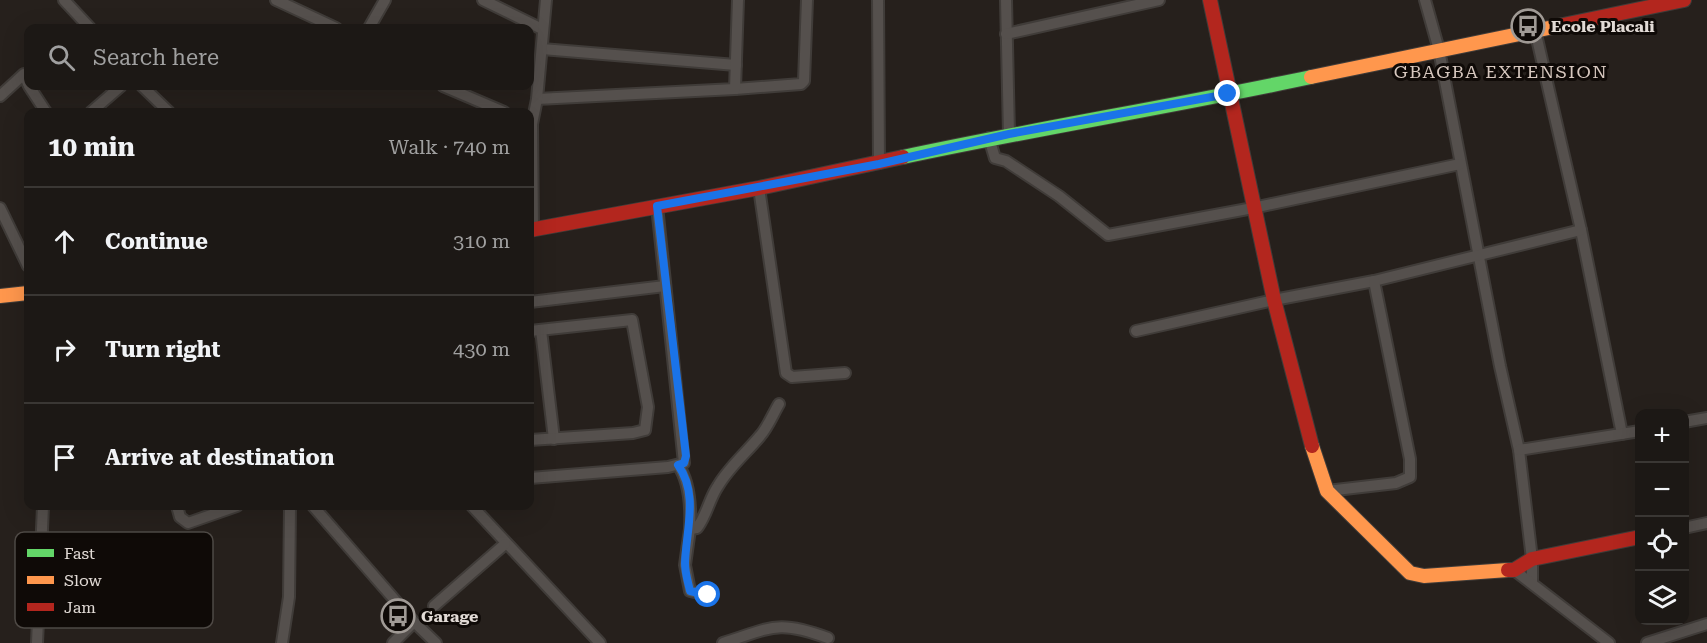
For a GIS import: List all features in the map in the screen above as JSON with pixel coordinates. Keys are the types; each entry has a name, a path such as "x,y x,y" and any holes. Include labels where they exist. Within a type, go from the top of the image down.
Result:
{"street":[{"path":"64,0 86,24"},
{"path":"371,24 385,0"},
{"path":"483,0 532,24"},
{"path":"534,111 546,0"},
{"path":"735,89 738,0"},
{"path":"537,99 801,84 804,81 807,0"},
{"path":"878,0 879,164"},
{"path":"1006,0 1009,134"},
{"path":"1006,34 1159,0"},
{"path":"1210,0 1228,94 1274,300 1294,383 1327,491 1410,573 1424,576 1514,570 1532,559 1635,538"},
{"path":"1425,0 1439,50 1519,450 1532,559 1532,583"},
{"path":"534,229 759,188 879,164 989,138 1228,94 1684,0"},
{"path":"280,1 328,24"},
{"path":"534,25 542,29"},
{"path":"1535,30 1581,230 1622,434"},
{"path":"542,49 736,65"},
{"path":"0,96 24,74"},
{"path":"32,90 43,108"},
{"path":"96,108 116,90"},
{"path":"146,90 165,108"},
{"path":"452,90 495,108"},
{"path":"989,138 995,158 1006,161 1059,196 1107,235 1253,208 1460,164"},
{"path":"759,188 786,373 792,377 845,373"},
{"path":"534,478 684,463 686,456 657,206"},
{"path":"0,208 4,224 24,259"},
{"path":"1136,331 1274,300 1374,281 1581,230"},
{"path":"1327,491 1396,483 1410,477 1410,459 1374,281"},
{"path":"534,302 665,286"},
{"path":"0,296 24,293"},
{"path":"534,440 554,439 633,433 645,430 648,407 632,320 535,331 554,439"},
{"path":"690,529 697,528 718,486 728,474 735,460 761,436 779,404"},
{"path":"1689,421 1707,418"},
{"path":"1519,450 1635,431"},
{"path":"678,465 684,473 689,499 690,529 685,565 690,591 708,595"},
{"path":"42,532 43,510"},
{"path":"178,510 180,517 188,523 225,510"},
{"path":"282,643 289,597 290,510"},
{"path":"316,510 414,622 436,643"},
{"path":"476,510 600,643"},
{"path":"1689,527 1707,523"},
{"path":"434,606 506,544"},
{"path":"1514,570 1609,643"},
{"path":"393,643 414,622"},
{"path":"1647,643 1707,624"},
{"path":"723,643 772,626 801,628 828,638"},
{"path":"37,643 38,628"}],"traffic: fast":[{"path":"903,157 1311,77"}],"traffic: slow":[{"path":"1311,77 1563,25"},
{"path":"0,296 24,293"},
{"path":"1312,446 1327,491 1410,573 1424,576 1508,570"}],"traffic: jam":[{"path":"1210,0 1274,300 1312,446"},
{"path":"1563,25 1684,0"},
{"path":"534,229 759,188 903,157"},
{"path":"1508,570 1514,570 1532,559 1635,538"}],"place":[{"name":"Ecole Placali","path":"1528,26"},
{"name":"Garage","path":"398,616"}],"district":[{"name":"GBAGBA EXTENSION","path":"1501,71"}],"route":[{"path":"708,595 690,591 685,565 690,529 689,499 684,473 678,465 684,463 686,456 657,206 879,164 1009,134 1228,94"}]}
